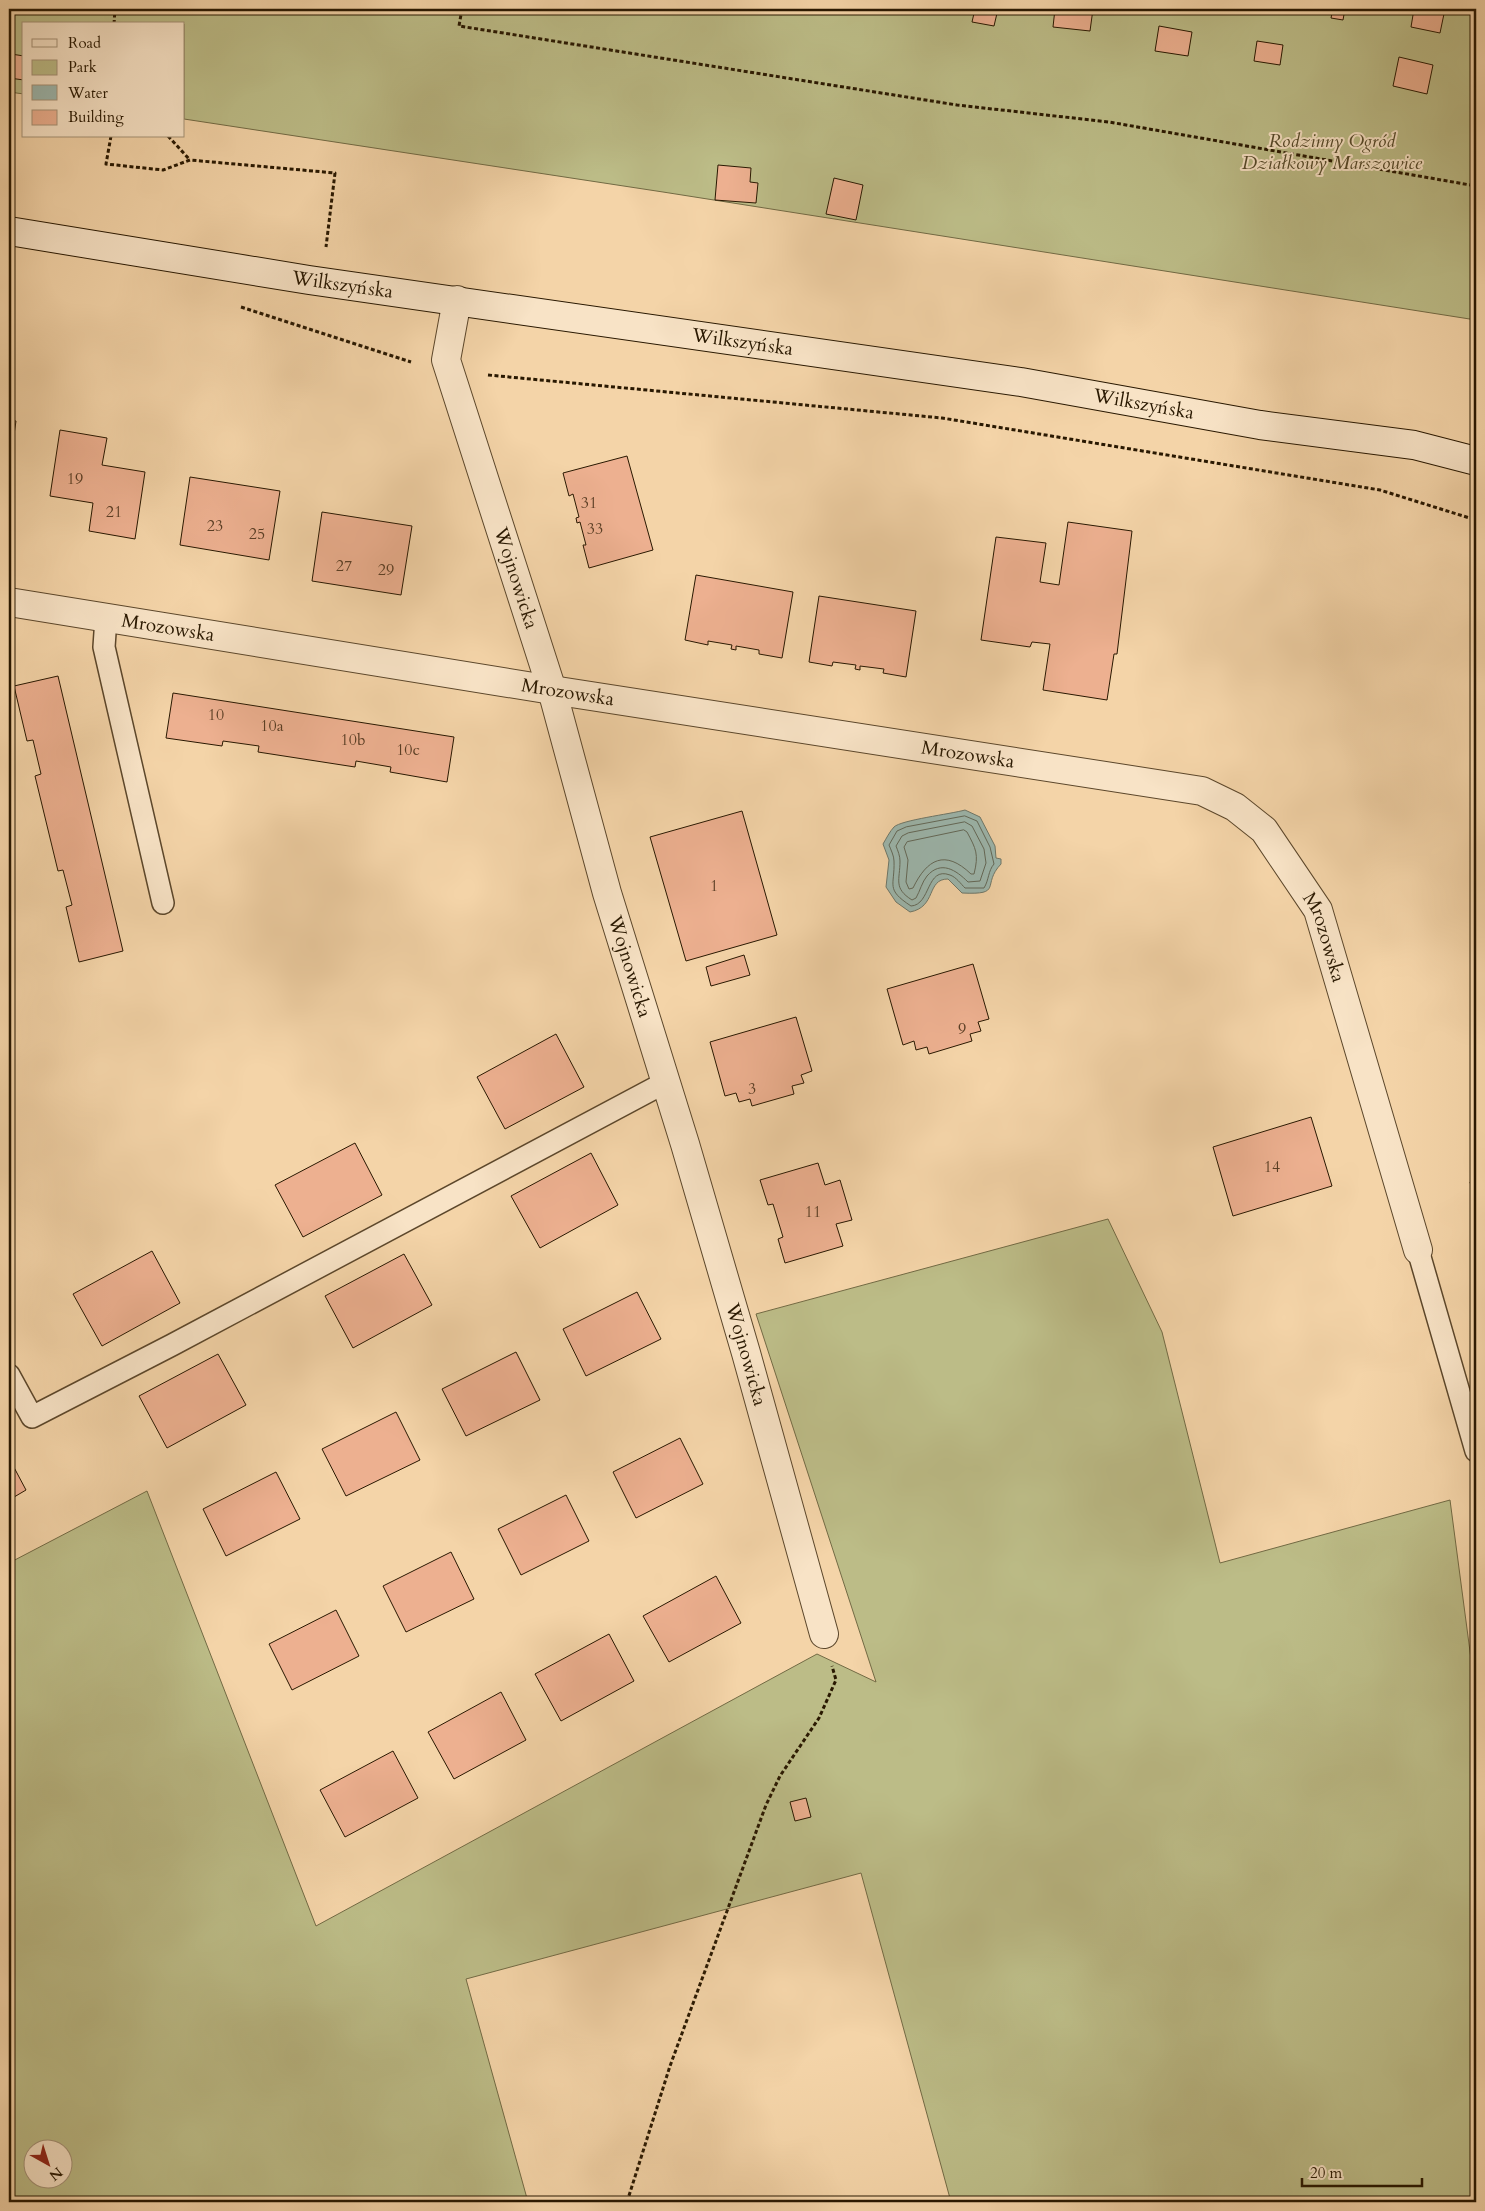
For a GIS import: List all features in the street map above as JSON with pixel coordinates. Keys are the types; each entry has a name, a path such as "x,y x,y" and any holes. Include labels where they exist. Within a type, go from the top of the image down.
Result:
{"street":[{"name":"Wilkszyńska","path":"9,231 322,281 871,362 1021,382 1260,425 1414,445 1476,461"},
{"name":"Wojnowicka","path":"457,300 446,360 552,690 607,893 666,1082 746,1353 824,1634"},
{"name":"Mrozowska","path":"9,602 552,690 1202,790 1235,807 1264,830 1318,910 1418,1250"}],"lane":[{"path":"106,618 104,647 164,903"},
{"path":"9,1376 32,1417 666,1082"},
{"name":"Mrozowska","path":"1418,1250 1476,1451"}],"path":[{"path":"114,22 116,9"},
{"path":"462,9 459,26 957,105 1109,122 1476,186"},
{"path":"111,138 106,164 163,170 190,160 336,173 322,281"},
{"path":"170,138 190,160"},
{"path":"236,305 435,370 942,418 1380,490 1476,520"},
{"path":"627,2202 670,2066 766,1805 780,1776 819,1718 836,1680"}],"green space":[{"name":"Rodzinny Ogród Działkowy Marszowice","path":"9,9 1476,9 1476,320 185,119 185,22 22,22 22,94 9,92"},
{"path":"1108,1219 1162,1332 1220,1563 1450,1500 1476,1697 1476,2202 951,2202 861,1873 466,1979 528,2202 9,2202 9,1563 147,1491 316,1926 817,1654 876,1682 756,1314"}],"water":[{"path":"965,810 980,817 995,846 996,858 1001,859 1001,864 995,871 990,887 983,892 962,893 948,879 941,880 933,888 924,905 910,912 896,902 886,887 889,860 883,844 898,824"}],"building":[{"path":"975,9 998,9 994,26 972,22"},
{"path":"1055,9 1093,9 1090,31 1053,27"},
{"path":"1333,9 1345,9 1343,20 1331,18"},
{"path":"1414,9 1445,9 1440,33 1411,27"},
{"path":"1159,26 1192,32 1188,56 1155,51"},
{"path":"1257,41 1283,45 1280,65 1254,61"},
{"path":"11,54 22,56 22,80 9,78"},
{"path":"1399,57 1433,65 1427,94 1393,86"},
{"path":"718,165 751,168 750,182 758,183 756,203 715,200"},
{"path":"834,178 863,185 856,220 826,214"},
{"path":"9,420 16,421 9,468"},
{"path":"60,430 107,438 102,465 145,472 135,539 89,531 93,503 50,496"},
{"path":"627,456 653,550 589,568 580,522 577,523 576,518 579,517 573,494 569,496 563,473"},
{"path":"190,477 280,491 269,560 180,545"},
{"path":"322,512 412,526 401,595 312,581"},
{"path":"1068,522 1132,531 1117,654 1114,654 1107,700 1043,690 1050,644 1032,642 1030,647 981,640 996,537 1046,543 1040,582 1059,585"},
{"path":"696,575 793,592 782,658 759,654 759,650 736,646 736,650 731,649 732,645 708,641 708,645 685,640"},
{"path":"819,596 916,611 906,677 883,673 884,669 860,666 860,670 855,669 856,665 833,662 832,666 809,662"},
{"path":"58,676 123,951 79,962 66,907 72,905 63,870 58,871 35,776 41,774 33,740 27,741 14,686"},
{"path":"173,693 454,737 447,782 390,772 391,767 356,761 355,767 258,752 259,746 223,741 222,746 166,738"},
{"path":"742,811 777,935 686,961 650,837"},
{"path":"744,955 750,975 711,986 706,967"},
{"path":"973,964 989,1019 978,1022 981,1031 970,1034 972,1041 929,1054 927,1047 916,1050 914,1041 903,1045 887,989"},
{"path":"796,1017 812,1071 801,1075 804,1083 792,1086 794,1094 752,1106 750,1099 739,1102 736,1093 725,1096 710,1042"},
{"path":"556,1034 584,1087 505,1129 477,1077"},
{"path":"1311,1117 1332,1186 1233,1216 1213,1147"},
{"path":"355,1143 382,1195 303,1237 275,1185"},
{"path":"591,1153 618,1205 540,1248 511,1196"},
{"path":"818,1163 825,1185 840,1180 852,1220 836,1224 843,1246 785,1263 778,1239 783,1237 773,1204 768,1205 760,1180"},
{"path":"1476,1180 1476,1203 1470,1182"},
{"path":"152,1251 180,1303 102,1346 73,1294"},
{"path":"404,1254 432,1305 353,1348 325,1296"},
{"path":"637,1292 661,1339 586,1376 563,1329"},
{"path":"516,1352 540,1400 466,1436 442,1389"},
{"path":"218,1354 246,1405 167,1448 139,1396"},
{"path":"396,1412 420,1460 346,1496 322,1449"},
{"path":"680,1438 703,1484 636,1518 613,1472"},
{"path":"9,1458 26,1490 9,1500"},
{"path":"276,1472 300,1519 226,1556 203,1509"},
{"path":"566,1495 589,1541 521,1575 498,1529"},
{"path":"451,1552 474,1599 406,1632 383,1586"},
{"path":"716,1576 741,1623 669,1662 643,1616"},
{"path":"336,1610 359,1656 292,1690 269,1644"},
{"path":"609,1634 634,1681 561,1721 535,1674"},
{"path":"501,1692 526,1740 454,1779 428,1732"},
{"path":"393,1751 418,1798 345,1837 320,1790"},
{"path":"806,1798 811,1817 795,1821 790,1802"}]}
